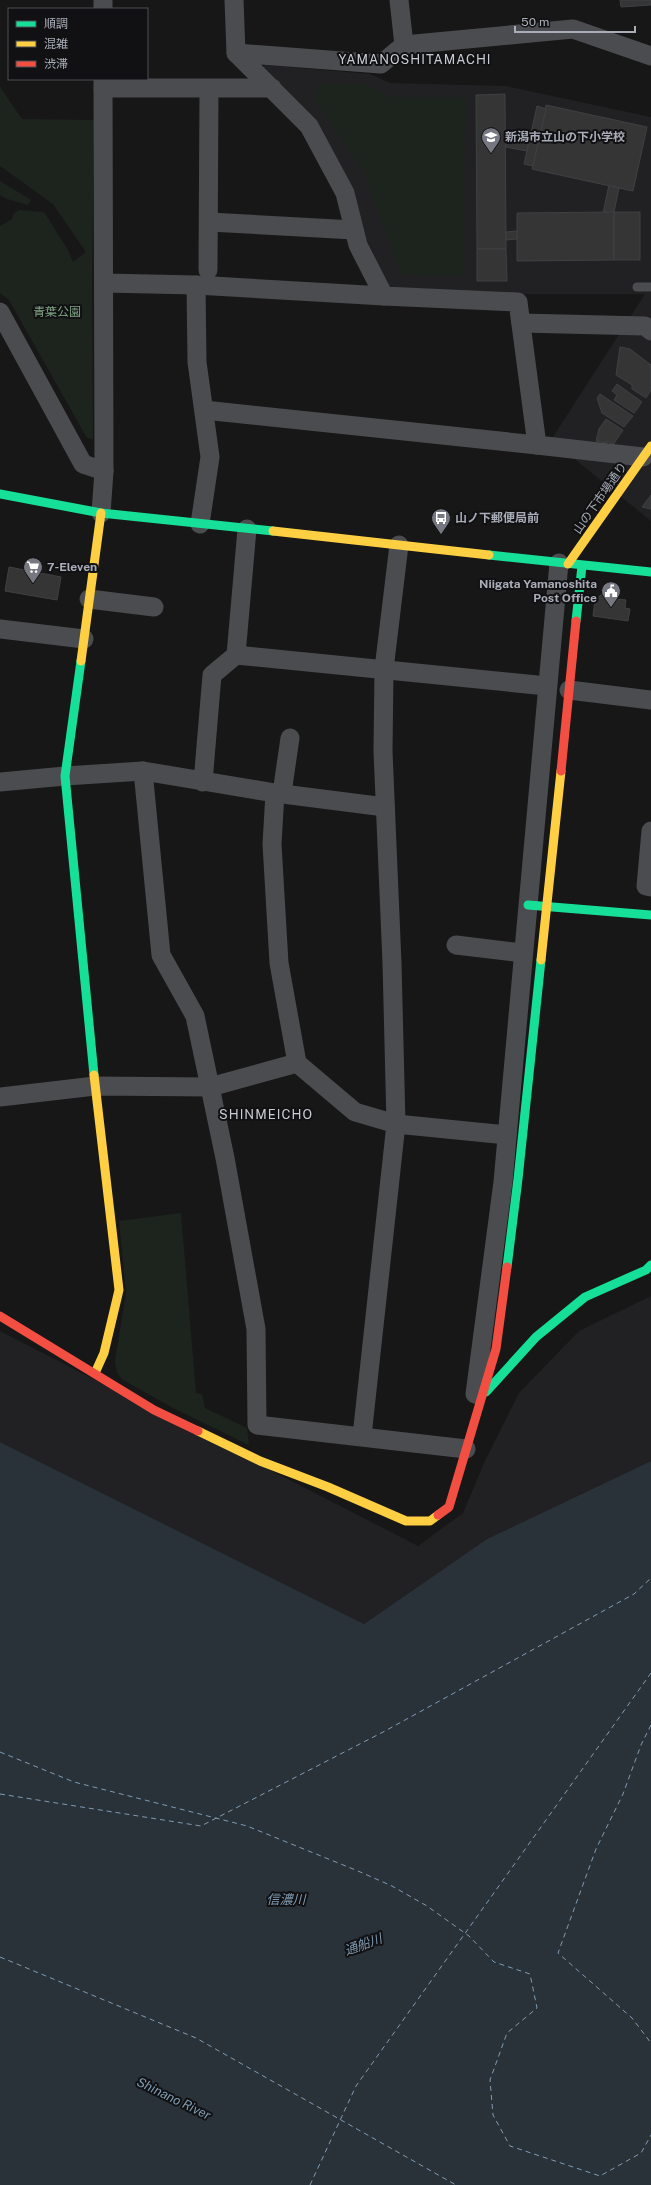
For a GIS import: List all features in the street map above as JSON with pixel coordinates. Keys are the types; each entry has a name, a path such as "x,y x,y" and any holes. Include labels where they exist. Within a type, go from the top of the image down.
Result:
{"street":[{"path":"234,0 236,53 309,126 345,193 358,245 384,296"},
{"path":"399,0 404,45"},
{"path":"236,53 381,64 404,45 573,29 651,56"},
{"path":"95,1373 104,1353 119,1290 96,1086 65,776 101,513 104,471 103,84 209,90 272,88"},
{"path":"208,270 209,90"},
{"path":"209,222 354,230"},
{"path":"104,283 196,285 518,302 537,445"},
{"path":"196,285 197,362 210,456 200,524"},
{"path":"0,312 83,464 104,471"},
{"path":"520,323 645,326 651,331"},
{"path":"204,410 537,445 647,452"},
{"name":"山の下市場通り","path":"564,563 647,452"},
{"path":"0,494 101,513 582,566 651,572"},
{"path":"203,782 212,675 236,654 247,529"},
{"path":"362,1436 396,1124 383,751 384,669 399,545"},
{"path":"469,1443 508,1135 547,686 564,563"},
{"path":"0,1316 154,1410 260,1461 328,1487 406,1521 430,1521 449,1507 496,1349 518,1179 582,566"},
{"path":"89,599 154,607"},
{"path":"0,629 84,639"},
{"path":"236,654 547,686"},
{"path":"569,690 651,700"},
{"path":"290,738 278,793 272,844 279,963 297,1063 355,1112 396,1124 508,1135"},
{"path":"0,782 143,771 203,782 385,807"},
{"path":"143,771 161,955 195,1016 256,1329 257,1425 362,1436 469,1443"},
{"path":"651,831 646,886 651,887"},
{"path":"528,905 651,915"},
{"path":"456,945 523,953"},
{"path":"0,1097 96,1086 210,1087 297,1063"},
{"path":"483,1394 536,1337 585,1297 646,1270 651,1265"}],"lane":[{"path":"637,287 651,287"}],"shaded area":[{"name":"新潟市立山の下小学校","path":"265,65 370,74 390,83 506,86 651,117 651,521 551,440 645,294 522,294 390,287 365,237 350,189 262,67"},
{"path":"651,1296 651,1461 487,1539 364,1624 0,1442 0,1331 418,1546 463,1513 485,1461 519,1393 579,1331"}],"green space":[{"path":"322,84 366,84 390,97 465,97 464,275 401,275 365,176 313,97"},
{"name":"青葉公園","path":"0,87 22,119 94,120 92,293 93,439 87,438 9,300 0,293 0,226 12,219 14,213 19,210 44,212 68,250 73,262 86,252 53,204 0,166"},
{"path":"0,181 31,200 28,205 7,199 0,195"},
{"path":"181,1213 196,1393 202,1394 205,1408 247,1428 249,1445 173,1408 123,1380 117,1373 115,1361 126,1293 119,1221"}],"water":[{"name":"信濃川","path":"0,1442 364,1624 487,1539 651,1461 651,2185 0,2185"}],"building":[{"path":"620,0 651,0 651,5 621,7"},
{"path":"505,94 506,249 477,249 476,95"},
{"path":"546,105 647,127 633,191 532,169"},
{"path":"537,106 546,109 533,166 524,164"},
{"path":"506,137 529,141 527,151 506,147"},
{"path":"609,185 619,188 614,212 603,213"},
{"path":"614,212 614,260 517,261 517,213"},
{"path":"614,212 640,212 640,260 614,260"},
{"path":"517,231 517,239 506,240 506,232"},
{"path":"477,249 506,249 507,281 477,281"},
{"path":"620,347 630,349 651,365 651,390 646,398 632,389 632,385 616,375"},
{"path":"617,384 642,402 634,413 614,400 617,395 612,391"},
{"path":"600,394 633,416 624,427 602,413 597,398"},
{"path":"606,419 623,430 613,445 607,441 607,443 596,441 599,429"},
{"path":"651,495 651,509 642,507"},
{"name":"7-Eleven","path":"9,567 61,577 57,600 5,591"},
{"path":"608,589 616,599 626,600 625,608 630,609 628,621 593,616 595,600"}],"ferry route":[{"path":"0,1794 201,1826 385,1731 634,1594 651,1578"},
{"path":"310,2185 356,2086 651,1673"},
{"path":"651,1725 641,1745 623,1794 596,1849 558,1953 632,2018 651,2043"},
{"path":"0,1752 74,1782 247,1826 392,1886 427,1906 469,1936 494,1962 530,1974 537,2008 507,2033 490,2080 493,2115 510,2146 600,2176 641,2153 651,2135"},
{"path":"0,1957 196,2038 456,2185"}],"traffic: fast":[{"path":"0,494 101,513 273,531"},
{"path":"489,555 651,572"},
{"path":"576,621 582,566"},
{"path":"81,661 65,776 94,1075"},
{"path":"528,905 651,915"},
{"path":"507,1267 518,1179 541,960"},
{"path":"486,1392 536,1337 585,1297 646,1270 651,1265"}],"traffic: slow":[{"path":"568,564 651,446"},
{"path":"81,661 101,513"},
{"path":"273,531 489,555"},
{"path":"541,960 561,771"},
{"path":"94,1075 119,1290 104,1353 95,1373"},
{"path":"198,1431 260,1461 328,1487 406,1521 430,1521 438,1515"}],"traffic: jam":[{"path":"561,771 576,621"},
{"path":"438,1515 449,1507 496,1349 507,1267"},
{"path":"0,1316 154,1410 198,1431"}],"place":[{"name":"新潟市立山の下小学校","path":"491,154"},
{"name":"山ノ下郵便局前","path":"441,535"},
{"name":"7-Eleven","path":"33,584"},
{"name":"Niigata Yamanoshita Post Office","path":"611,608"}],"district":[{"name":"YAMANOSHITAMACHI","path":"415,59"},
{"name":"SHINMEICHO","path":"266,1114"}],"water label":[{"name":"通船川","path":"363,1944"},
{"name":"Shinano River","path":"174,2098"}]}
